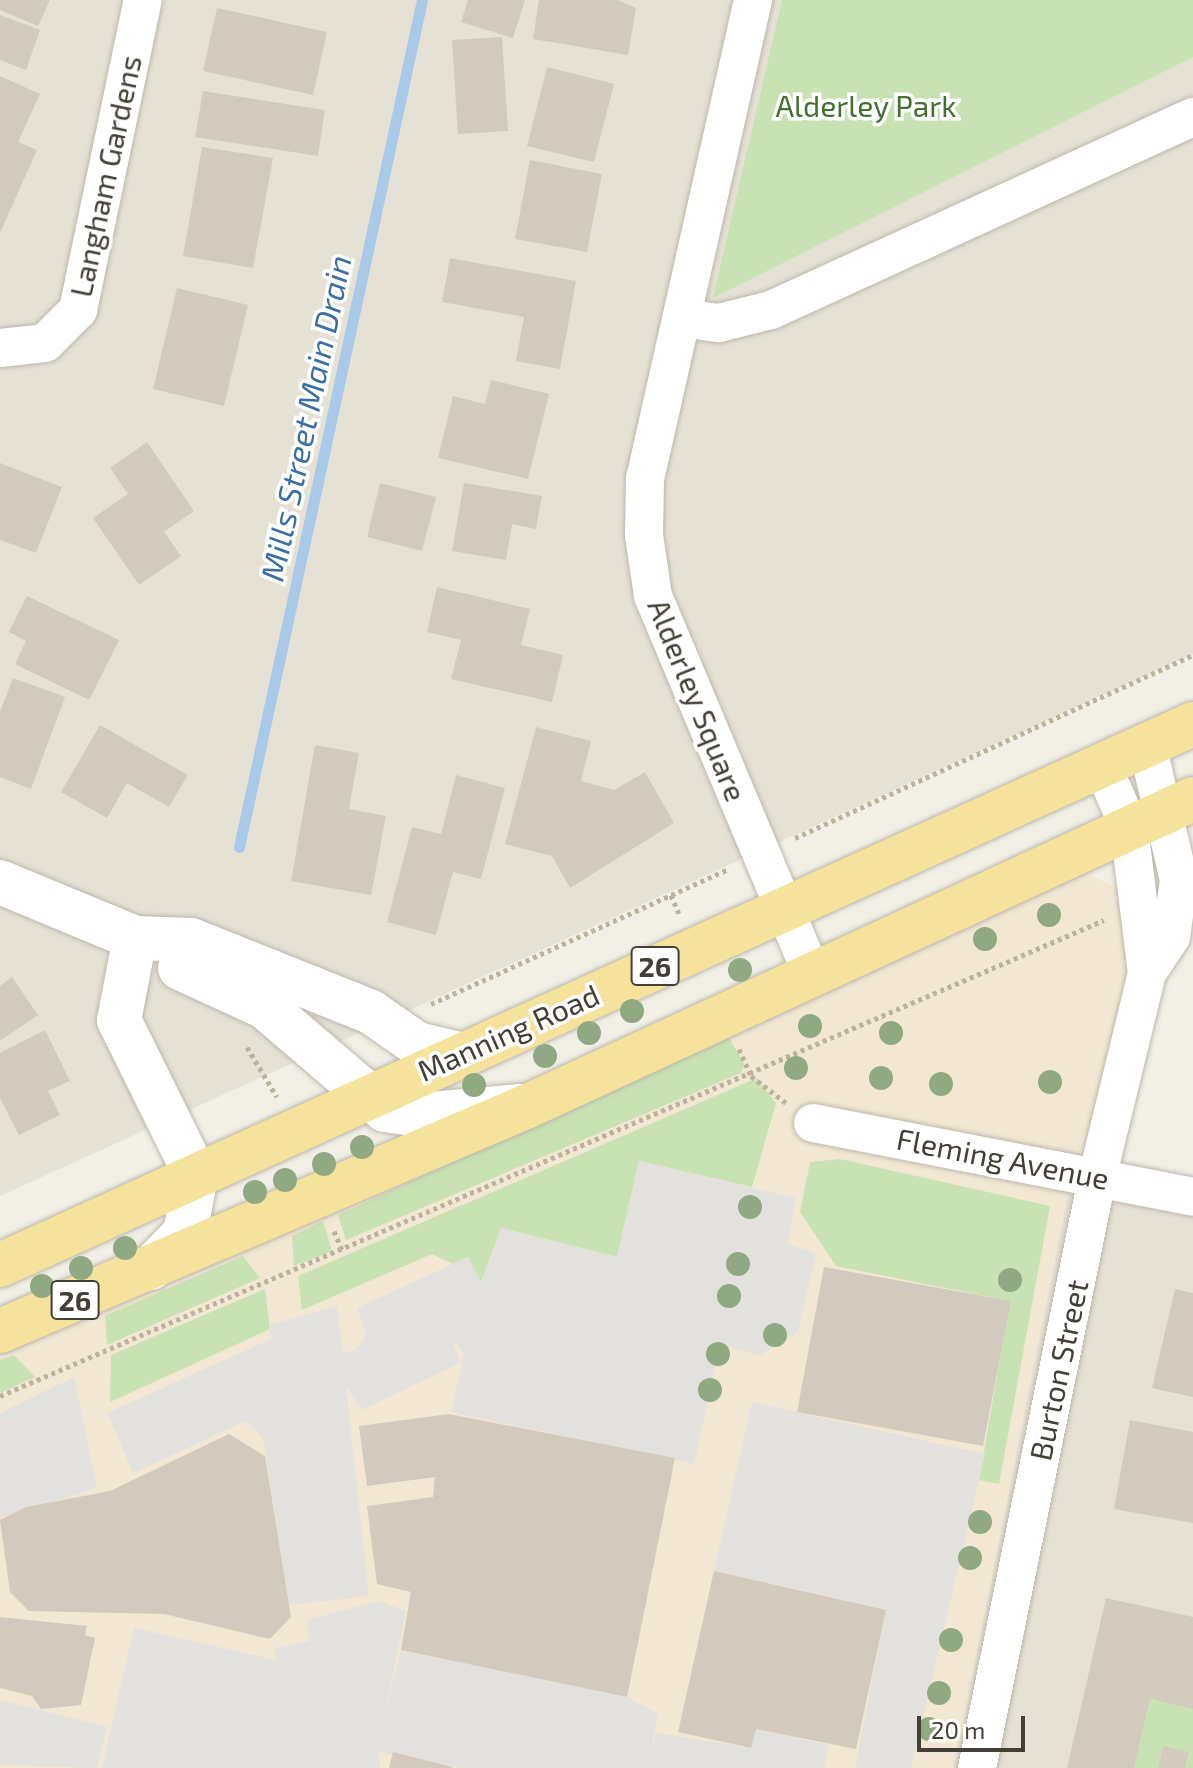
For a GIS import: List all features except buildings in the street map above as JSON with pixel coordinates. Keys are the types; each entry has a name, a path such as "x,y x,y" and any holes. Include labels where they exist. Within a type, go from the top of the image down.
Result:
{"main road":[{"name":"Manning Road","path":"0,1265 459,1054 1193,724"},
{"name":"26","path":"0,1331 528,1106 813,977 1163,812"}],"street":[{"name":"Langham Gardens","path":"0,348 45,343 78,310 143,0"},
{"name":"Alderley Square","path":"753,0 645,478 653,596 813,977"},
{"path":"682,318 719,323 771,310 1193,117"},
{"name":"Burton Street","path":"1147,745 1179,880 1171,937 1147,973"},
{"name":"Burton Street","path":"1102,765 1163,812"},
{"name":"Burton Street","path":"977,1768 1098,1174 1147,973 1141,896 1163,812"},
{"path":"0,882 144,940 178,968 265,1007 365,1097 385,1110 419,1115 528,1106"},
{"path":"144,940 191,940 371,1012 417,1044 459,1054"},
{"path":"144,940 119,1020 196,1176 185,1233 151,1268"},
{"name":"Fleming Avenue","path":"813,1123 1098,1174 1193,1197"}],"path":[{"path":"0,1396 751,1076 1114,915 1141,896"}],"shaded area":[{"path":"0,0 1193,0 1193,654 0,1196"},
{"path":"1077,870 1118,888 1135,943 1099,1115 1073,1167 954,1768 0,1768 0,1347"},
{"path":"639,1161 796,1198 787,1244 816,1253 798,1332 760,1356 720,1344 694,1464 451,1412 464,1354 451,1338 460,1363 362,1410 346,1387 369,1596 289,1605 263,1438 246,1421 133,1473 107,1413 271,1339 269,1325 337,1306 343,1354 356,1350 366,1335 357,1308 468,1257 481,1282 501,1228 617,1257"},
{"path":"1073,1167 1193,1196 1193,1768 954,1768"},
{"path":"74,1377 97,1488 0,1518 0,1413"},
{"path":"752,1402 985,1454 911,1768 855,1768 886,1610 714,1571"},
{"path":"378,1601 406,1611 385,1714 401,1650 627,1697 658,1714 650,1754 656,1733 751,1748 756,1729 829,1745 824,1768 459,1768 379,1752 380,1768 102,1768 134,1628 276,1660 275,1648 309,1641 307,1620"},
{"path":"0,1700 107,1727 97,1768 0,1765"}],"green space":[{"name":"Alderley Park","path":"782,0 1193,0 1193,57 713,298"},
{"path":"728,1036 744,1064 741,1073 346,1240 338,1215"},
{"path":"757,1078 776,1103 752,1187 639,1161 617,1257 501,1228 481,1282 468,1257 453,1264 432,1254 302,1310 298,1276"},
{"path":"840,1159 1050,1206 999,1484 979,1480 1010,1301 836,1266 800,1212 810,1162"},
{"path":"323,1221 332,1251 294,1266 292,1236"},
{"path":"243,1256 260,1278 107,1345 105,1316"},
{"path":"265,1289 270,1329 110,1402 111,1355"},
{"path":"14,1355 35,1377 0,1393 0,1360"},
{"path":"1150,1699 1193,1709 1193,1768 1185,1768 1189,1752 1163,1747 1158,1768 1134,1768"}],"waterway":[{"name":"Mills Street Main Drain","path":"239,847 422,0"}]}
